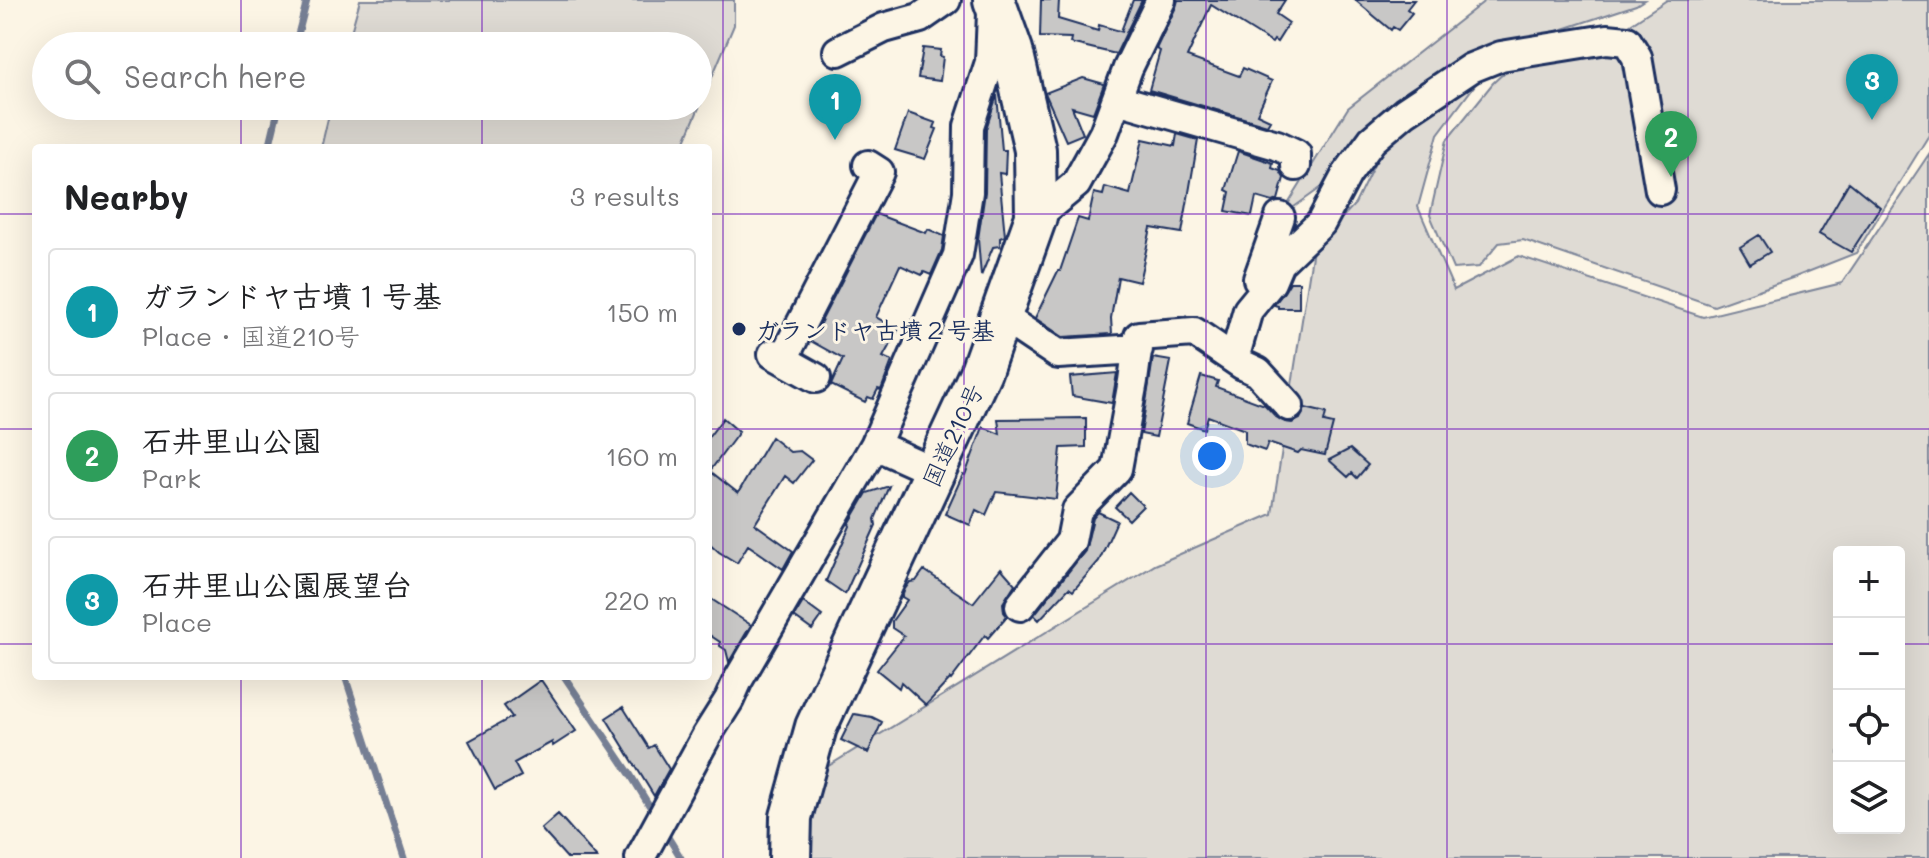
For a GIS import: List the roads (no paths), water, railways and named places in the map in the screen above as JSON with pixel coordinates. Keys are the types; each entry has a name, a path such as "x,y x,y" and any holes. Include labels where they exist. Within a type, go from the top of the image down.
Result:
{"highway":[{"name":"国道210号","path":"790,858 791,817 816,727 981,371 1036,217 1035,150 1012,50 993,0"}],"street":[{"path":"838,51 884,28 920,18 946,0"},
{"path":"640,858 738,680 875,445 958,255 968,192 969,126 990,62 993,0"},
{"path":"1036,217 1076,184 1104,133 1128,68 1161,0"},
{"path":"1248,310 1271,282 1279,263 1321,223 1347,174 1372,140 1405,112 1471,68 1501,56 1607,39 1627,41 1637,57 1660,190"},
{"path":"1117,99 1277,145 1296,154 1296,166"},
{"path":"816,378 778,356 879,172 868,165"},
{"path":"1234,359 1280,217"},
{"path":"1001,316 1058,354 1138,349"},
{"path":"1020,606 1071,541 1077,510 1117,469 1139,336 1194,332 1258,372 1289,406"},
{"path":"875,445 935,472"}],"waterway":[{"path":"299,32 307,0"},
{"path":"270,144 276,120"},
{"path":"346,680 404,858"},
{"path":"567,680 655,815"},
{"path":"663,829 681,858"}],"place":[{"name":"石井里山公園展望台","path":"1872,120"},
{"name":"ガランドヤ古墳１号基","path":"835,140"},
{"name":"石井里山公園","path":"1671,177"},
{"name":"ガランドヤ古墳２号基","path":"739,329"}]}
